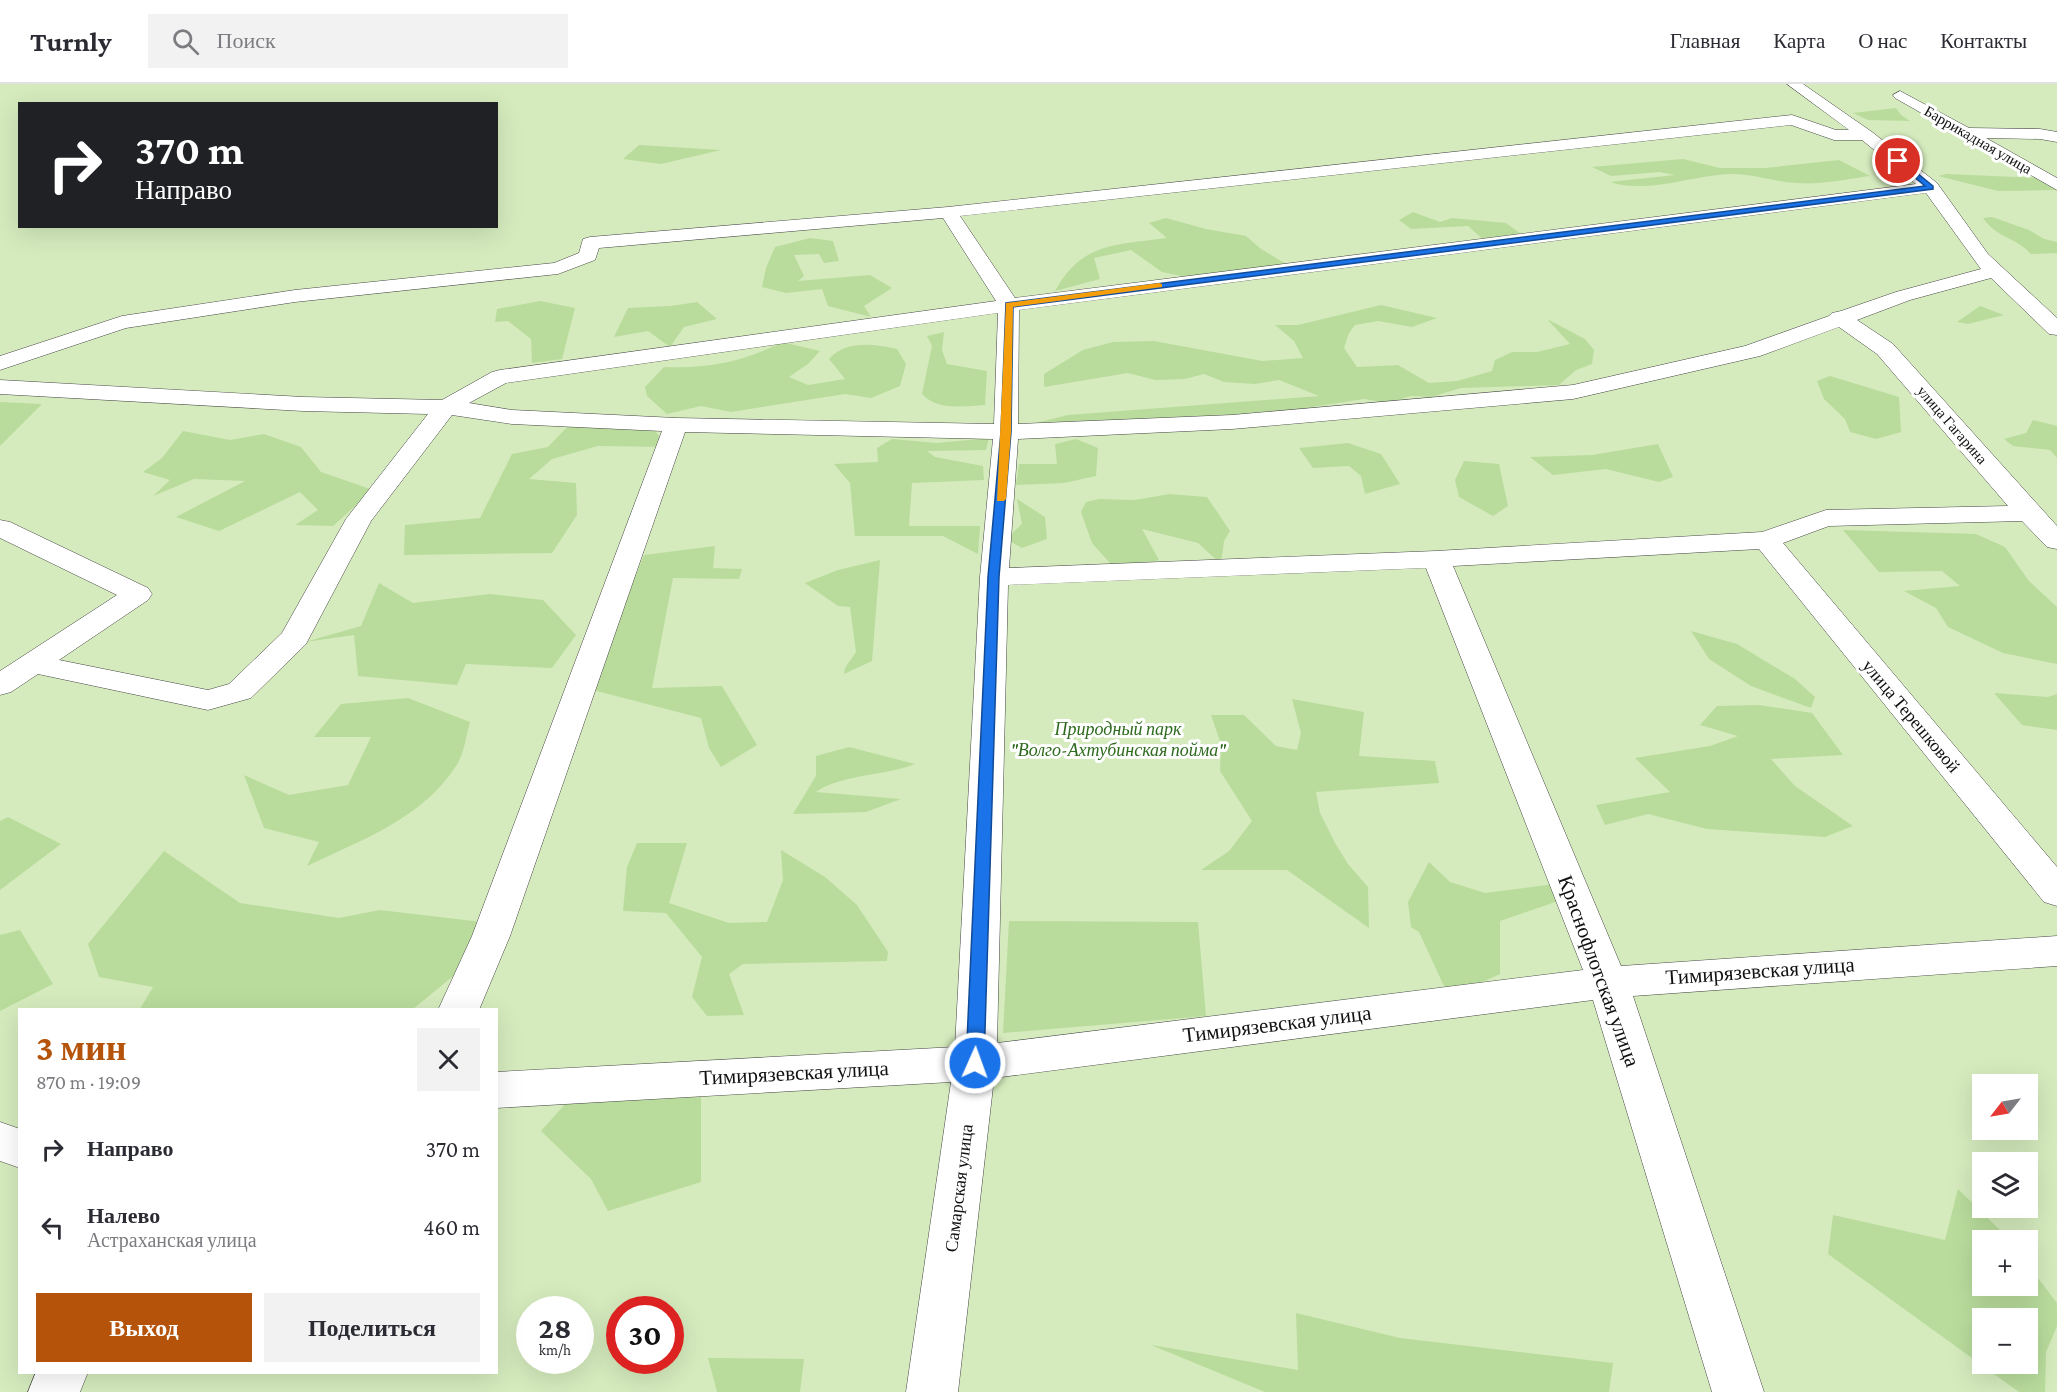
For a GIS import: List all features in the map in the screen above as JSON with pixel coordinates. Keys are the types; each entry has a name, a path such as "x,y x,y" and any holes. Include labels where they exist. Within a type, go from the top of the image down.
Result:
{"street":[{"path":"1794,84 1866,135 1931,187 1981,258 2057,329"},
{"name":"Баррикадная улица","path":"1900,95 2057,185"},
{"path":"0,363 122,322 295,296 558,268 588,256 590,243 948,212 1792,120 1834,135 1866,135"},
{"path":"1965,132 2040,134 2057,137"},
{"path":"34,664 208,700 240,692 294,638 358,519 446,407 500,377 1009,305 1931,187"},
{"path":"948,212 1009,305"},
{"path":"0,387 303,404 446,407 513,417 676,425 1006,432 1232,422 1574,392 1752,351 1839,317 1903,296 1994,271"},
{"name":"Самарская улица","path":"932,1392 975,1063 994,577 1006,432 1009,305"},
{"name":"улица Гагарина","path":"1839,317 1885,350 2029,513 2057,541"},
{"path":"459,1008 491,936 676,425"},
{"path":"994,577 1436,559 1766,540 1826,518 2029,513"},
{"path":"0,528 138,594 0,685"},
{"name":"улица Терешковой","path":"1766,540 2057,892"},
{"name":"Краснофлотская улица","path":"1436,559 1608,982 1738,1392"},
{"name":"Тимирязевская улица","path":"498,1090 975,1063 1608,982 2057,951"},
{"path":"0,1141 18,1148"},
{"path":"54,1392 62,1374"}],"green space":[{"name":"Природный парк \"Волго-Ахтубинская пойма\"","path":"0,84 2057,84 2057,1392 0,1392"},
{"path":"1896,108 1910,121 1868,120 1853,113"},
{"path":"639,145 721,150 661,164 623,159"},
{"path":"1683,159 1720,168 1765,168 1839,160 1870,176 1806,183 1728,174 1639,186 1610,182 1675,175 1659,172 1611,176 1592,167"},
{"path":"1947,174 2037,178 2057,190 1998,191 1938,176"},
{"path":"1413,212 1440,222 1452,218 1506,223 1521,234 1486,242 1468,226 1411,229 1399,220"},
{"path":"1992,217 2029,230 2044,239 2057,242 2057,253 2031,254 1995,230 1983,218"},
{"path":"1166,218 1206,229 1246,236 1261,249 1286,264 1201,280 1162,272 1131,250 1094,258 1100,279 1055,291 1065,275 1089,255 1116,245 1167,238 1149,223"},
{"path":"810,238 833,241 839,261 824,263 819,254 794,255 804,276 798,281 870,275 892,288 864,306 871,317 828,306 822,289 786,293 762,287 766,268 775,247"},
{"path":"540,301 575,308 562,359 532,363 531,339 508,321 495,322 497,309"},
{"path":"697,302 717,319 684,327 670,347 648,331 614,337 628,308"},
{"path":"1381,305 1437,318 1412,327 1378,321 1355,325 1349,333 1344,348 1357,367 1398,365 1429,383 1457,381 1492,371 1495,360 1512,352 1537,352 1570,344 1547,319 1585,339 1594,350 1592,364 1576,370 1559,385 1461,388 1431,397 1411,396 1387,403 1364,399 1299,409 1248,413 1232,422 1036,423 1068,415 1319,396 1279,380 1255,384 1224,382 1204,374 1185,379 1155,380 1128,373 1044,387 1044,374 1083,350 1113,342 1154,341 1262,361 1303,358 1294,341 1275,325 1298,325"},
{"path":"1980,306 2004,315 1968,324 1957,322"},
{"path":"944,332 942,350 947,364 987,371 985,405 943,405 922,394 932,346 927,336"},
{"path":"782,342 820,351 808,364 789,377 808,385 845,379 829,359 843,349 869,345 897,349 906,364 900,386 871,398 845,394 731,412 701,406 667,414 647,396 645,387 664,367 695,367 725,363 754,355"},
{"path":"1830,376 1899,397 1901,432 1876,439 1850,432 1845,419 1824,399 1817,381"},
{"path":"0,402 42,404 0,446"},
{"path":"2033,420 2057,426 2057,458 2050,450 2013,446 2004,439 2026,433"},
{"path":"568,426 652,427 668,447 598,446 552,459 529,479 576,483 577,515 552,553 404,555 405,525 480,518 512,454 548,447"},
{"path":"183,431 230,440 264,434 301,447 321,472 373,490 333,526 295,525 318,510 300,492 219,531 176,517 245,481 194,479 153,496 170,480 143,472 162,458"},
{"path":"989,438 986,450 927,451 935,457 983,466 984,480 912,483 909,526 980,526 978,554 943,536 855,536 850,483 834,464 878,462 877,448 892,439 937,443"},
{"path":"1076,439 1098,448 1096,476 1064,483 1016,485 1019,464 1057,464 1055,444"},
{"path":"1348,443 1381,454 1400,484 1365,494 1361,476 1349,466 1313,468 1299,448"},
{"path":"1658,444 1673,477 1659,482 1606,469 1553,475 1530,457 1592,455"},
{"path":"1464,461 1499,464 1508,506 1493,516 1459,497 1455,480"},
{"path":"1169,494 1207,497 1230,531 1224,541 1221,564 1198,543 1142,529 1159,560 1118,572 1092,543 1081,512 1086,502 1099,499 1135,500"},
{"path":"1017,499 1045,517 1047,539 1022,548 1006,539 1022,524"},
{"path":"1843,530 1976,534 2005,547 2029,581 2057,607 2057,664 2003,653 1948,627 1936,608 1904,591 1960,586 1942,571 1879,572"},
{"path":"715,546 713,568 742,569 739,579 673,578 652,688 722,686 757,745 721,767 709,748 701,718 589,689 644,555"},
{"path":"880,560 872,661 844,674 845,668 856,652 850,607 838,606 805,583 838,570"},
{"path":"379,583 413,603 490,594 543,600 576,635 552,668 466,664 457,685 358,676 354,635 305,642 361,626"},
{"path":"1691,631 1737,644 1795,679 1815,697 1811,708 1751,686 1709,659"},
{"path":"1994,693 2048,697 2057,694 2057,730 2022,725"},
{"path":"408,698 470,722 459,762 442,784 408,814 369,837 307,866 319,842 264,828 244,775 289,795 348,785 371,737 314,737 341,704"},
{"path":"1292,699 1364,712 1359,756 1435,761 1439,783 1316,792 1320,813 1335,843 1348,864 1368,887 1369,928 1287,870 1201,870 1229,851 1252,821 1220,771 1221,744 1211,715 1244,715 1276,746 1297,750 1301,733"},
{"path":"1759,705 1812,713 1843,755 1771,759 1795,786 1853,826 1825,837 1707,829 1648,814 1605,825 1596,805 1670,792 1635,758 1710,746 1738,736 1700,725 1717,706"},
{"path":"849,747 915,764 851,778 826,786 816,792 901,799 866,812 793,814 816,776 816,756"},
{"path":"8,817 61,844 0,890 0,821"},
{"path":"637,843 687,843 669,903 729,923 767,922 783,880 781,850 825,877 857,905 888,952 887,961 743,964 729,974 744,1015 707,1016 692,997 702,957 666,913 623,911 627,867"},
{"path":"164,851 240,903 339,918 380,910 482,922 468,964 414,1008 141,1008 153,987 99,977 88,944"},
{"path":"1429,862 1450,882 1485,893 1554,884 1573,896 1500,921 1500,974 1449,997 1419,932 1411,927 1408,902"},
{"path":"1009,921 1198,922 1206,1016 1003,1033"},
{"path":"20,930 53,984 0,1011 0,935"},
{"path":"701,1087 701,1182 608,1211 591,1179 541,1131 567,1102"},
{"path":"1958,1189 1972,1203 1972,1218 1988,1218 2000,1230 1972,1230 1972,1296 2038,1296 2038,1278 2057,1303 2057,1326 2046,1352 2045,1392 2019,1392 1994,1374 2038,1374 2038,1308 1972,1308 1972,1358 1828,1254 1833,1215 1945,1240"},
{"path":"1296,1313 1400,1338 1613,1363 1609,1392 1265,1392 1151,1345 1298,1370"},
{"path":"708,1358 804,1359 800,1392 717,1392"}],"slow traffic":[{"path":"1000,499 1006,432 1009,305 1159,286"}],"route":[{"path":"975,1063 994,577 1006,432 1009,305 1931,187 1898,161"}]}
